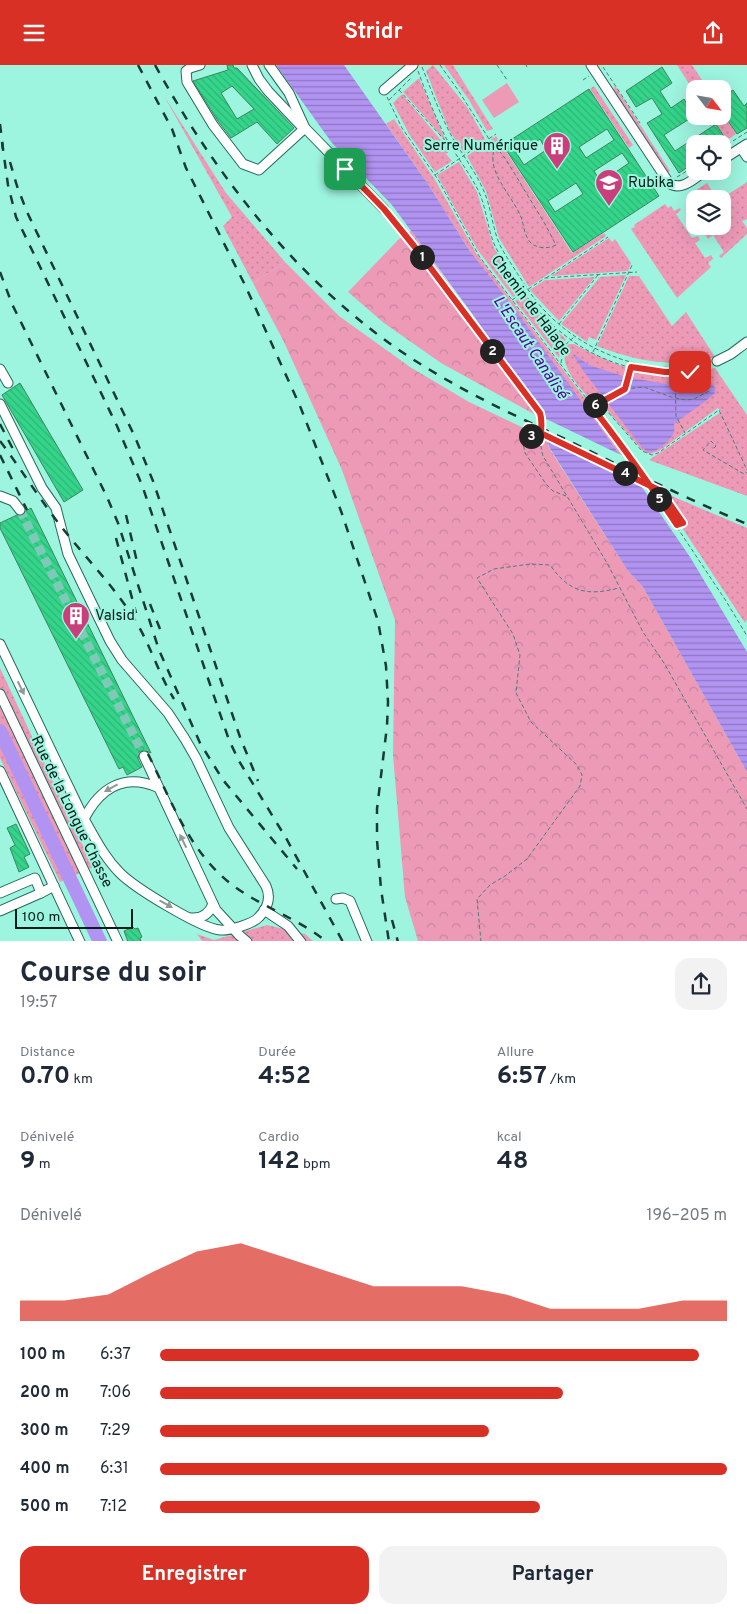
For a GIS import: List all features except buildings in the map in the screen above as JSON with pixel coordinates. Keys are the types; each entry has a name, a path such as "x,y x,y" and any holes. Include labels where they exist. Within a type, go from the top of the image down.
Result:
{"street":[{"path":"200,65 186,71 187,82 213,125 243,164 259,170 305,128"},
{"path":"252,65 268,91 384,209"},
{"path":"269,65 289,93 305,128"},
{"path":"384,90 413,65"},
{"path":"591,65 667,181 676,187 691,180"},
{"path":"731,154 744,146 747,157"},
{"path":"715,364 747,342"},
{"path":"0,369 8,383"},
{"path":"0,403 42,488 56,509 68,554 110,641 122,660 168,713 185,739 229,828 266,886 269,898 264,911 253,922 225,930 216,930 191,919 141,890 121,874 98,846 0,644"},
{"path":"0,496 13,501 20,510"},
{"name":"Rue de la Longue Chasse","path":"0,694 118,941"},
{"path":"144,756 214,904 222,918 247,941"},
{"path":"0,771 80,941"},
{"path":"84,819 96,800 118,785 128,781 138,781 158,787"},
{"path":"0,893 34,878 41,893"},
{"path":"0,911 54,886"},
{"path":"336,899 343,898 350,901 367,941"},
{"path":"191,919 197,919 208,914 214,904"},
{"path":"264,911 288,926 301,941"}],"path":[{"path":"420,65 418,72 452,149"},
{"path":"420,65 446,126 484,190 499,243 527,289 543,309 575,337 594,348 622,360 658,366 691,367 715,364"},
{"path":"440,65 489,139 505,158 556,245 550,248 540,247 531,242 497,172 492,156 495,147"},
{"path":"497,65 507,80"},
{"path":"603,67 641,124"},
{"path":"389,101 412,78"},
{"name":"Chemin de Halage","path":"384,90 402,128 435,175 475,249 629,455 677,525"},
{"path":"399,90 459,159 479,193 496,247 523,292 544,318 570,340 608,361 631,367 675,373 696,371 715,364"},
{"path":"731,142 747,132"},
{"path":"435,175 496,134"},
{"path":"673,174 676,178 686,172"},
{"path":"384,209 540,413 540,441 543,456 607,563 643,632 664,663 747,809"},
{"path":"512,300 608,237"},
{"path":"592,353 632,265"},
{"path":"545,278 637,272"},
{"path":"559,324 599,275"},
{"path":"561,364 562,349 575,337"},
{"path":"625,389 631,367"},
{"path":"675,373 676,418 686,433"},
{"path":"592,407 625,389 644,387 675,398 691,400 711,390"},
{"path":"600,403 642,451 649,455 658,453 719,410 747,471 744,474 703,450 711,441 716,446 714,448"},
{"path":"528,427 531,437 540,441"},
{"path":"528,427 661,491 683,523 677,525 694,555 731,608 747,636"},
{"path":"528,427 523,443 525,453 546,485 553,491 566,496"},
{"path":"480,941 476,899 490,885 527,859 580,786 582,775 577,765 531,722 516,693 520,655 513,634 478,578 494,569 530,564 550,565 558,576 577,591 597,592 620,588"}],"green space":[{"path":"433,65 467,107 485,139 464,153 449,130 426,71"},
{"path":"444,65 453,65 493,129 487,131 469,100"},
{"path":"677,65 692,65 702,80 687,80"},
{"path":"419,78 445,139 445,140 403,92"},
{"path":"507,83 519,102 494,118 482,100"},
{"path":"594,86 633,145 629,148 590,89"},
{"path":"615,86 670,171 667,173 613,90"},
{"path":"402,94 450,151 446,154 452,161 435,172 409,134 393,103"},
{"path":"164,96 226,193 285,262 253,283 223,226 232,217"},
{"path":"394,119 435,180 476,253 630,459 619,454 469,250 428,184 386,124"},
{"path":"717,125 730,125 736,134 731,137 731,135 724,135"},
{"path":"496,136 572,253 604,233 606,236 529,287 499,238 486,191 467,156"},
{"path":"459,162 477,192 494,248 521,292 513,297 477,249 437,175"},
{"path":"747,182 747,219 742,221 747,228 747,234 721,258 719,256 724,252 713,235 731,235 731,192"},
{"path":"707,183 711,190 696,190"},
{"path":"665,204 668,208 671,206 674,211 680,208 681,210 676,214 686,229 686,235 690,235 692,238 698,236 700,240 695,243 705,258 711,255 713,259 708,263 711,267 677,298 631,229 635,227 634,225"},
{"path":"411,231 542,413 543,419 441,363 384,323 348,292 401,237"},
{"path":"609,238 612,242 615,239 631,263 628,271 551,276"},
{"path":"285,262 339,316 410,367 469,402 547,439 549,448 628,571 643,587 747,772 747,941 418,941 405,897 393,755 395,620 342,470 284,342 253,283"},
{"path":"626,275 596,340 589,337 587,342 561,324 600,277"},
{"path":"629,276 639,276 672,326 686,312 715,357 684,362 655,362 612,352 597,346"},
{"path":"595,277 559,321 530,290 545,280"},
{"path":"524,295 542,319 566,339 559,358 515,301"},
{"path":"574,344 609,361 642,371 677,374 715,368 747,415 747,496 649,460 721,412 718,408 659,451 650,454 643,451 599,401 593,404 572,377 565,362 564,354 566,346"},
{"path":"667,494 747,528 747,619 745,623 683,529 687,525"},
{"path":"0,668 93,867 60,882 0,758"},
{"path":"267,925 305,934 313,941 202,941 197,934 214,940"}],"water":[{"name":"L'Escaut Canalisé","path":"276,65 344,65 428,184 469,250 512,305 617,451 690,557 747,652 747,772 643,587 628,571 549,447 542,413 392,205 332,143"},
{"path":"572,353 589,365 626,377 666,384 710,381 715,388 715,393 674,424 673,435 664,445 649,452 637,441 584,372"}],"pier":[{"path":"540,416 623,456 640,482 544,436"}],"waterway":[{"path":"0,731 100,941"}],"tunnel":[{"path":"20,510 144,756"}],"railway":[{"path":"138,65 172,129 186,168 245,285 300,406 341,511 378,621 386,666 388,702 377,809 377,840 381,889 389,941"},
{"path":"155,65 176,102 248,207 305,270 368,327 414,360 488,402 655,483 747,524"},
{"path":"0,124 3,149"},
{"path":"2,142 8,185 16,217 117,426 142,485 229,740 239,761 286,838 342,941"},
{"path":"10,162 27,212 135,437 153,481 240,737 258,781"},
{"path":"0,272 12,304 107,497 118,523 159,650 200,743 223,780 297,869"},
{"path":"0,424 15,453"},
{"path":"0,441 60,525 125,605 144,637 174,699"},
{"path":"0,455 27,510"},
{"path":"126,515 138,566"},
{"path":"116,538 136,613"},
{"path":"150,604 160,629"},
{"path":"148,754 174,808 194,843 219,874 246,894 305,927 326,941"},
{"path":"392,920 398,941"}],"place":[{"name":"Serre Numérique","path":"557,170"},
{"name":"Rubika","path":"609,207"},
{"name":"Valsid","path":"76,640"}],"route":[{"path":"345,169 384,209 414,246 540,413 541,418 541,430 540,441 531,437 528,427 594,459 661,491 683,523 677,525 653,489 629,455 592,407 625,389 631,367 675,373 690,372"}]}
